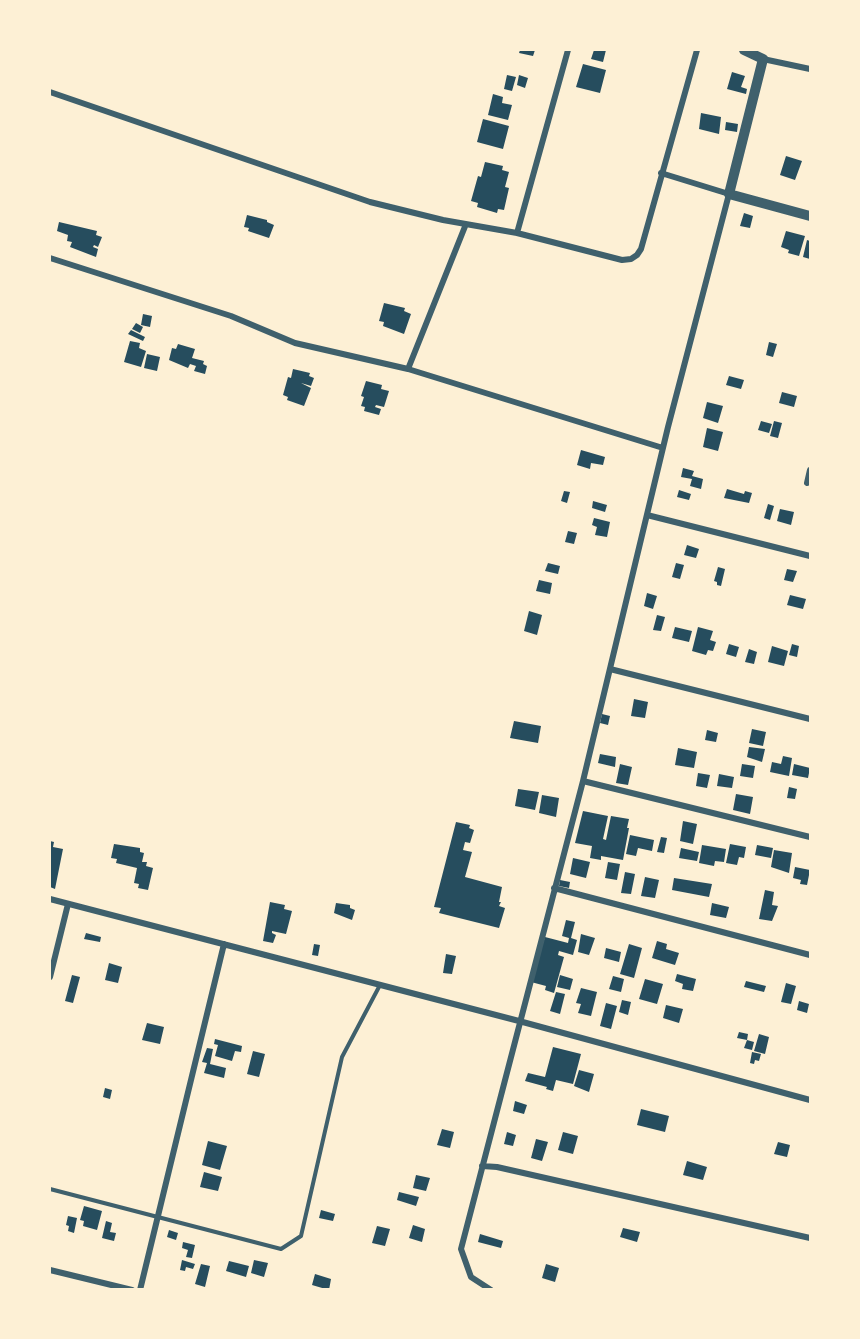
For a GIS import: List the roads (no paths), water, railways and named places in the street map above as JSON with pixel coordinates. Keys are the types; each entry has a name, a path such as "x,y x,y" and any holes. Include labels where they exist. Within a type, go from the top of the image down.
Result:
{"street":[{"path":"517,232 568,50"},
{"path":"50,92 370,202 419,215 517,232 612,258 631,259 641,249 697,50"},
{"path":"744,50 763,59 810,69"},
{"path":"491,1290 471,1277 461,1250 583,781 663,448 763,59"},
{"path":"661,173 810,216"},
{"path":"408,369 466,224"},
{"path":"50,258 231,316 295,343 408,369 663,448"},
{"path":"807,483 810,470"},
{"path":"647,515 810,556"},
{"path":"610,669 810,719"},
{"path":"583,781 810,837"},
{"path":"554,888 810,956"},
{"path":"50,899 519,1021 810,1100"},
{"path":"50,977 68,904"},
{"path":"140,1290 224,945"},
{"path":"482,1166 497,1167 810,1238"},
{"path":"50,1270 132,1290"}],"lane":[{"path":"50,1189 281,1249 301,1236 342,1057 380,985"}]}
